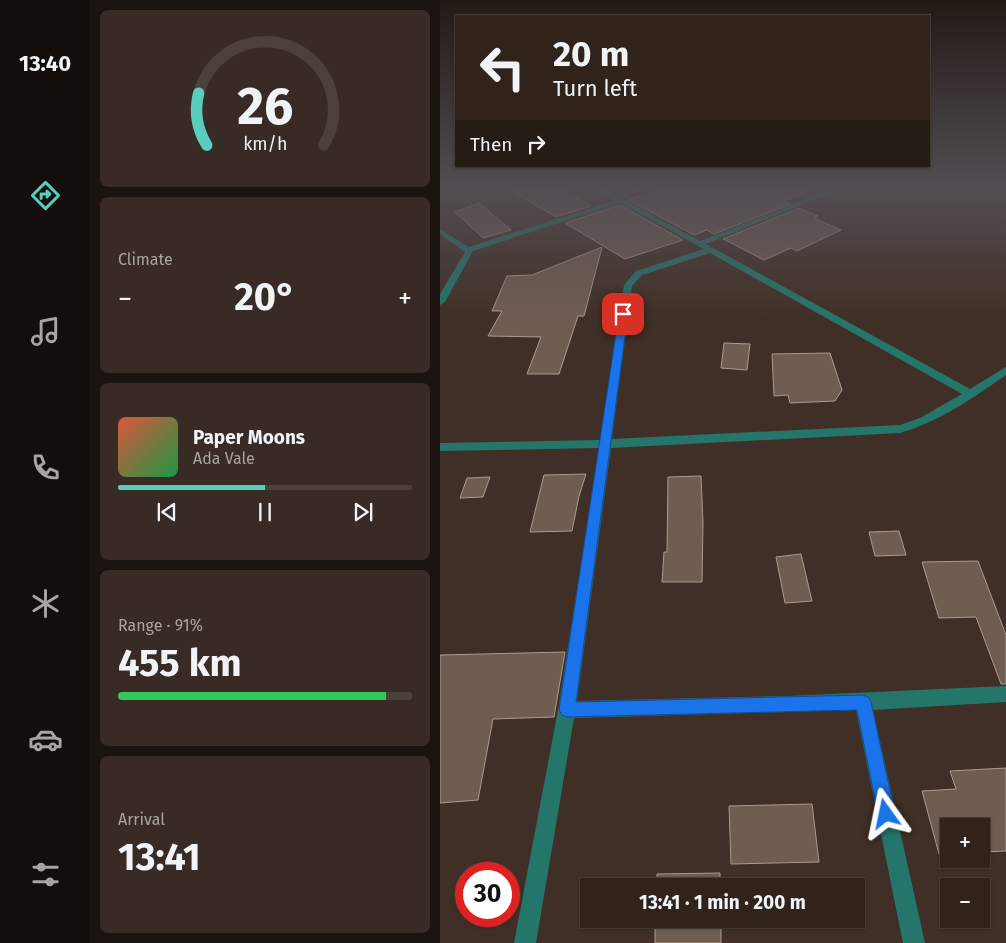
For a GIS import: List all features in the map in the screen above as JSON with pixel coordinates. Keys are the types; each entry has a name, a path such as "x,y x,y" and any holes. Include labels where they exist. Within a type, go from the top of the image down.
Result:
{"street":[{"path":"440,231 469,250"},
{"path":"469,250 524,231"},
{"path":"676,231 970,394"},
{"path":"699,244 732,231"},
{"path":"440,302 469,250"},
{"path":"525,943 567,710 628,285 639,273 710,250"},
{"path":"440,447 605,444 903,429 970,394 1006,370"},
{"path":"567,710 713,708 1006,694"},
{"path":"863,702 914,943"}],"building":[{"path":"475,231 507,231 483,238"},
{"path":"578,231 667,231 683,240 625,259"},
{"path":"686,231 704,231 694,235"},
{"path":"709,231 722,231 714,234"},
{"path":"743,231 839,231 797,251 791,248 764,260 723,239"},
{"path":"602,247 584,316 578,316 559,374 527,374 541,337 488,336 502,311 492,311 507,276 532,275"},
{"path":"724,343 750,344 747,370 721,368"},
{"path":"830,353 842,390 835,401 790,403 788,395 774,396 772,354"},
{"path":"586,474 579,496 572,531 530,532 544,475"},
{"path":"701,476 703,523 702,582 662,582 664,552 667,552 668,477"},
{"path":"490,477 483,497 460,498 467,478"},
{"path":"899,531 906,555 875,556 869,532"},
{"path":"801,554 812,601 785,603 776,557"},
{"path":"978,561 1006,635 1006,684 1001,684 976,617 939,618 922,562"},
{"path":"565,652 554,717 493,719 478,800 440,803 440,655"},
{"path":"1006,768 1006,851 990,852 990,818 940,818 939,854 922,791 956,789 950,771"},
{"path":"812,804 819,862 731,864 729,806"},
{"path":"720,873 720,878 657,878 657,874"},
{"path":"655,928 721,928 721,943 655,943"}],"route":[{"path":"623,314 567,710 863,702 886,814"}]}
